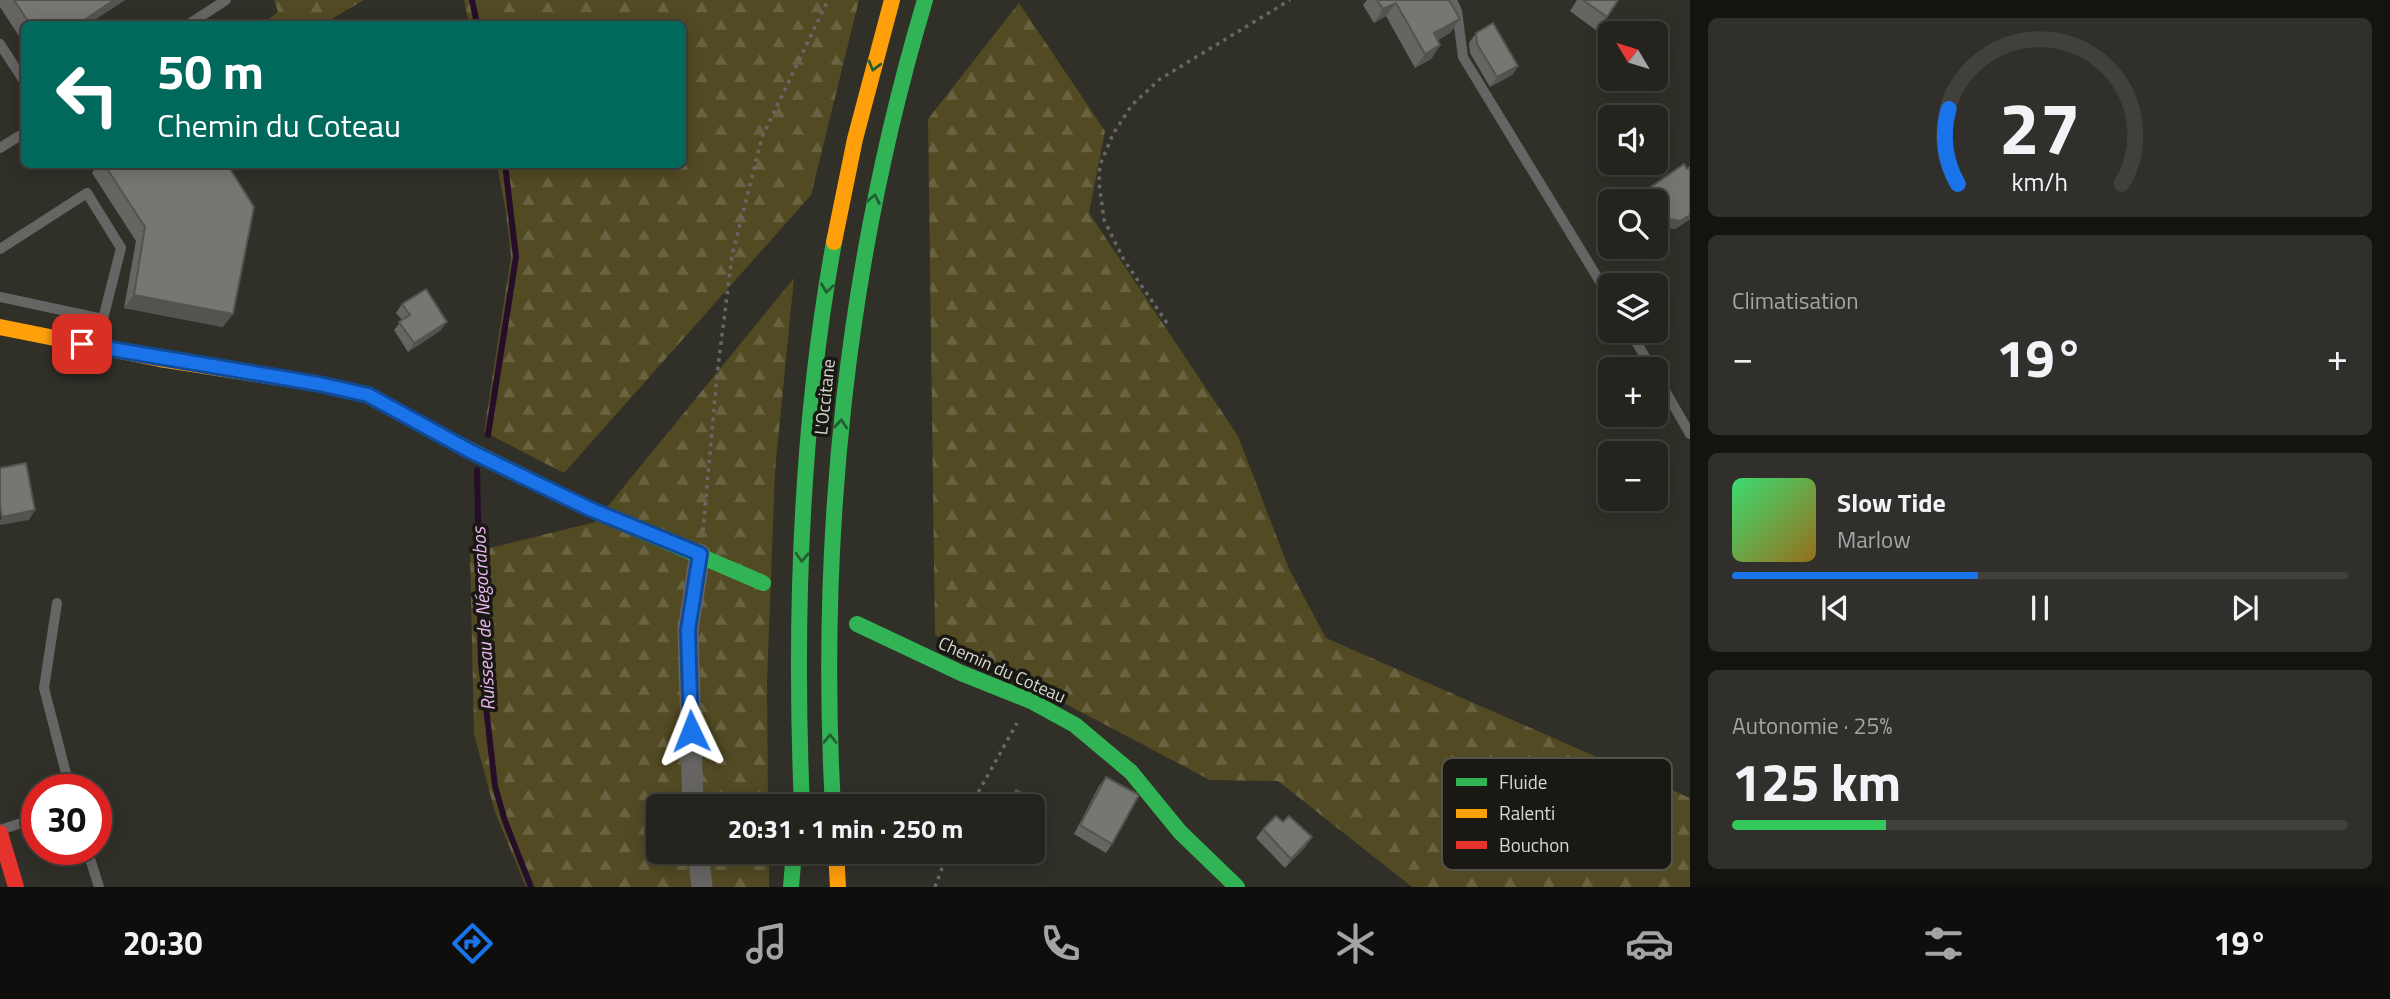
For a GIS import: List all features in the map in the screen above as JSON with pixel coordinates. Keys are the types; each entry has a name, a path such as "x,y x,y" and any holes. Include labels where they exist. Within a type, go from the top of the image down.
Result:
{"main road":[{"name":"L'Occitane","path":"801,794 800,611 803,502 814,380 845,185 865,97 892,0"},
{"name":"L'Occitane","path":"832,794 830,625 835,492 844,388 875,193 895,105 925,0"},
{"path":"0,327 160,359 319,384 368,395 470,451 590,509 763,583"},
{"name":"Chemin du Coteau","path":"857,624 961,673 1031,701 1075,725 1131,772 1180,832 1237,887"},
{"path":"798,794 800,762"},
{"path":"0,831 16,887"},
{"path":"791,887 793,864"},
{"path":"806,864 807,887"},
{"path":"837,864 838,887"}],"street":[{"path":"694,794 688,630 700,554"},
{"path":"699,864 702,887"}],"lane":[{"path":"194,21 226,0"},
{"path":"1452,0 1457,11 1463,57 1598,278"},
{"path":"0,44 21,76"},
{"path":"0,148 21,135"},
{"path":"0,249 87,194 121,248 103,319 0,298"},
{"path":"1668,395 1690,433"},
{"path":"57,603 44,688 66,774"},
{"path":"0,831 21,824"},
{"path":"93,865 99,887"}],"path":[{"path":"700,554 706,515 717,375 732,256 762,137 828,0"},
{"path":"1167,323 1124,260 1104,220 1098,183 1100,165 1113,134 1132,105 1160,79 1290,0"},
{"path":"977,794 1031,701"},
{"path":"935,887 944,864"}],"green space":[{"path":"274,0 364,0 328,21 266,21 278,12"},
{"path":"464,0 859,0 811,195 564,473 484,432 511,256 498,168 686,168 686,21 468,21"},
{"path":"1019,3 1105,131 1089,213 1238,436 1289,569 1326,638 1599,758 1442,758 1442,870 1672,870 1672,790 1690,798 1690,887 1412,887 1278,781 1210,780 935,635 928,119"},
{"path":"794,278 775,471 767,683 768,794 646,794 646,864 769,864 769,887 526,887 495,812 474,734 470,553 595,522"}],"building":[{"path":"14,0 114,0 82,21 28,21"},
{"path":"1377,0 1449,0 1460,19 1434,33 1440,45 1425,54 1396,3 1383,9"},
{"path":"1583,0 1618,0 1607,17"},
{"path":"1493,23 1518,66 1497,77 1477,44 1476,33"},
{"path":"1684,164 1687,169 1690,167 1690,215 1680,221 1668,220 1668,189 1648,189"},
{"path":"107,168 230,168 254,207 233,314 134,295 145,227"},
{"path":"426,289 447,322 414,343 399,322 410,315 402,304"},
{"path":"26,463 35,510 2,517 0,468"},
{"path":"1106,777 1139,795 1112,844 1080,825"},
{"path":"1276,816 1283,822 1289,816 1312,837 1291,859 1263,829"}],"waterway":[{"name":"Ruisseau de Négocrabos","path":"472,0 476,21"},
{"name":"Ruisseau de Négocrabos","path":"488,435 516,257 505,168"},
{"name":"Ruisseau de Négocrabos","path":"477,470 481,663 495,786 505,821 531,887"}],"traffic: fast":[{"path":"832,794 829,705 830,603 844,399 876,198 898,98 925,0"},
{"path":"802,794 799,665 802,523 814,382 834,242"},
{"path":"448,439 590,509 763,583"},
{"path":"857,624 961,673 1031,701 1075,725 1131,772 1180,832 1237,887"},
{"path":"791,887 793,864"}],"traffic: slow":[{"path":"834,242 855,139 892,0"},
{"path":"0,327 160,359 319,384 368,395 448,439"},
{"path":"837,864 838,887"}],"traffic: jam":[{"path":"0,833 16,887"}],"route":[{"path":"82,344 319,384 368,395 470,451 590,509 700,554 688,630 691,731"}]}
